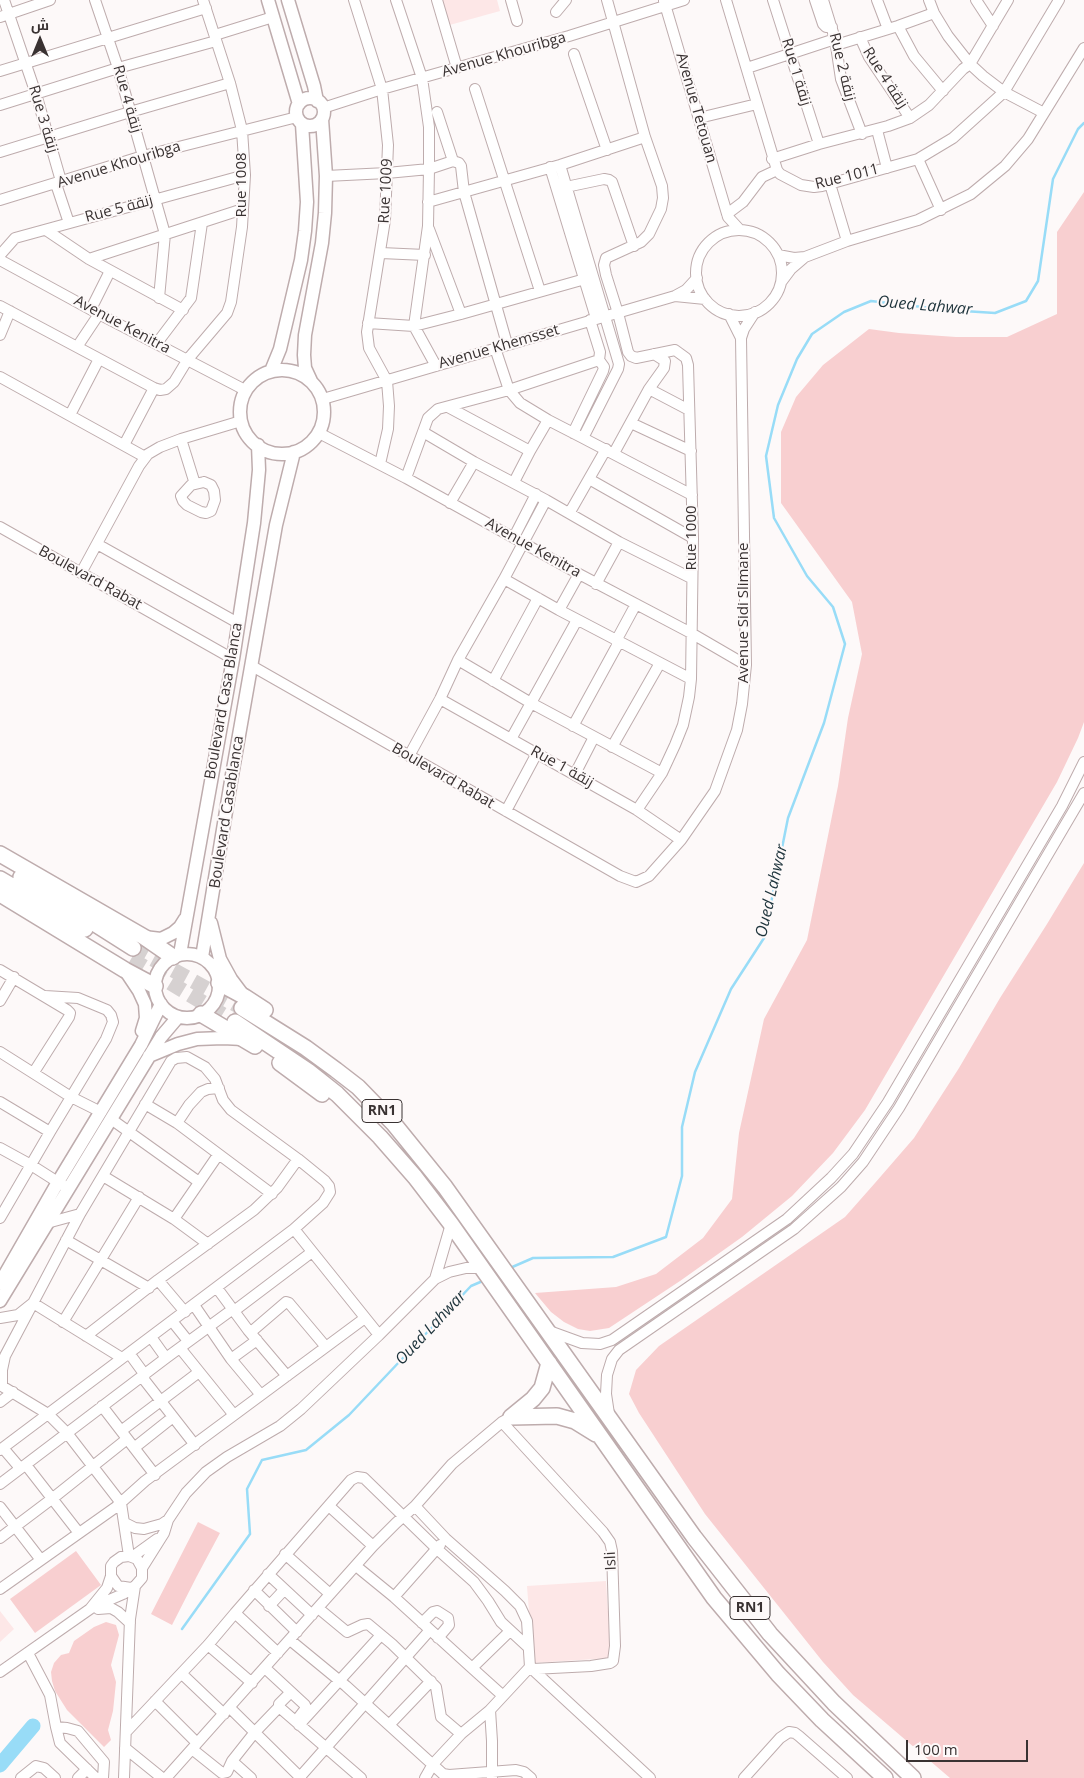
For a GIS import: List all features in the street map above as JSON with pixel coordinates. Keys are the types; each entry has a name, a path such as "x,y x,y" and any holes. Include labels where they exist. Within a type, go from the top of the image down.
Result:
{"highway":[{"path":"0,854 133,954 155,986"},
{"path":"0,864 133,954"},
{"path":"0,879 133,954"},
{"path":"0,894 133,954 176,956"},
{"path":"219,983 240,1009"},
{"name":"RN1","path":"240,1009 329,1054 376,1095 411,1130 463,1203 467,1217 694,1537 770,1634 834,1703 913,1778"},
{"name":"RN1","path":"240,1009 308,1071 337,1094 380,1137 415,1178 451,1224 720,1605 778,1674 822,1720 885,1778"},
{"path":"201,1014 244,1039 329,1100 391,1161 437,1215 451,1224"},
{"path":"506,1420 533,1399 542,1388 549,1363"},
{"path":"506,1420 557,1416 575,1421 602,1437"}],"main road":[{"path":"268,0 299,104 297,108 307,202 301,260 280,349 271,371"},
{"path":"288,0 321,109 326,176 322,243 305,335 305,368 311,381"},
{"path":"299,104 307,99 321,109"},
{"path":"299,120 311,126 315,125 321,109"},
{"path":"285,370 299,373 311,381 318,389 325,410 319,433 308,445 294,452 282,454 258,446 245,431 241,421 241,404 245,390 254,380 271,371 285,370"},
{"name":"Boulevard Casa Blanca","path":"176,956 186,917 233,659 254,524 259,470 258,446"},
{"name":"Boulevard Casa Blanca","path":"252,666 276,525 294,452"},
{"name":"Boulevard Casablanca","path":"202,957 252,666"},
{"path":"210,913 212,931 220,959 231,979 240,1009"},
{"path":"141,1045 140,1036 146,1014 133,954 173,933 180,927 186,917"},
{"path":"187,954 202,957 216,973 219,983 218,996 211,1007 201,1014 190,1018 168,1012 156,996 156,977 160,969 176,956 187,954"},
{"path":"106,1116 161,1004"},
{"path":"0,1283 106,1116 166,1030 178,1016"},
{"path":"149,1056 178,1044 197,1039 244,1039"},
{"path":"0,1301 47,1223 63,1185"}],"street":[{"name":"Rue 3 زنقة","path":"4,0 5,16 26,63 49,137 69,223"},
{"path":"5,16 50,0"},
{"name":"Rue 4 زنقة","path":"95,0 118,68 165,234"},
{"name":"Rue 1009","path":"354,0 382,89 388,145 385,220 368,323 367,340 369,348 387,381"},
{"path":"396,0 422,78 429,127 428,226 414,326 436,366"},
{"path":"437,0 457,68"},
{"path":"510,0 517,21"},
{"path":"556,12 566,0"},
{"path":"607,0 645,137 662,186 663,198 661,209 652,229 641,242 609,255 605,260 606,275 618,313"},
{"name":"Avenue Khouribga","path":"321,109 382,89 614,22 665,3 684,0"},
{"path":"722,234 728,215 743,202 762,177 776,170 726,0"},
{"name":"Rue 1 زنقة","path":"773,0 819,144"},
{"path":"815,0 823,24 826,27 832,27"},
{"name":"Rue 2 زنقة","path":"823,0 832,27 841,79 862,134"},
{"path":"877,0 893,28 943,92"},
{"path":"929,0 934,13 948,36 970,64 1004,92 1044,113"},
{"path":"976,0 992,26"},
{"path":"772,159 819,144 877,130 910,118 929,105 970,64 1008,0"},
{"name":"Rue 1011","path":"776,170 785,177 807,187 822,186 918,158 953,138 1004,92 1060,0"},
{"name":"Avenue Tetouan","path":"665,3 728,215 740,230"},
{"path":"0,71 109,38 204,4"},
{"name":"Rue 1008","path":"188,360 222,320 229,308 238,257 245,175 242,130 230,83 204,4"},
{"path":"746,68 835,42 893,28 934,13"},
{"path":"0,105 215,38 273,17"},
{"name":"Rue 4 زنقة","path":"860,37 873,63 910,118"},
{"path":"778,255 794,258 805,257 847,241 918,220 971,194 1005,166 1028,139 1084,48"},
{"path":"574,54 607,150"},
{"path":"0,152 230,83"},
{"path":"475,89 540,291"},
{"path":"699,118 757,104"},
{"path":"437,112 453,161"},
{"name":"Avenue Khouribga","path":"0,200 143,156 242,130 299,120"},
{"path":"877,130 887,168"},
{"path":"428,202 555,166 645,137"},
{"path":"918,158 941,210"},
{"path":"326,176 429,169 453,161 459,163 464,192 507,344"},
{"path":"555,166 566,187 597,318 599,360 604,367 573,433"},
{"path":"555,166 597,318 619,364 618,370 583,438"},
{"name":"Rue 5 زنقة","path":"0,255 15,238 245,175"},
{"path":"566,187 604,179 612,182 634,246"},
{"path":"830,184 847,241"},
{"path":"89,259 243,209"},
{"path":"157,343 183,310 193,293 202,223"},
{"path":"428,226 461,314"},
{"path":"46,230 89,259 183,310"},
{"path":"781,282 782,270 778,255 765,238 755,233 732,230 718,235 706,245 698,258 696,273 699,288 705,299 714,308 738,316 755,312 765,307 774,297 781,282 791,269 805,257"},
{"path":"159,298 165,234"},
{"path":"381,253 424,255"},
{"name":"Avenue Kenitra","path":"0,260 245,390"},
{"path":"77,347 95,312 110,271"},
{"name":"Avenue Khemsset","path":"322,399 675,296 686,290 697,278"},
{"path":"368,323 414,326 585,279"},
{"name":"Avenue Khemsset","path":"675,296 705,299"},
{"path":"0,306 152,387 163,390 170,385 188,360"},
{"path":"0,335 10,311"},
{"name":"Avenue Sidi Slimane","path":"636,882 649,876 657,869 681,840 715,790 737,730 746,665 741,338 744,329 755,312"},
{"name":"Rue 1000","path":"618,313 628,352 631,356 636,358 676,350 686,358 688,365 693,538 691,679 683,725 662,773 637,810"},
{"name":"Avenue Sidi Slimane","path":"729,314 741,338"},
{"path":"495,348 509,390 520,403 548,420 692,494"},
{"path":"570,512 589,479 631,423 649,389 666,364 665,361 654,354"},
{"path":"70,416 99,358"},
{"path":"406,478 431,413 438,409 509,390 599,360"},
{"path":"0,377 145,457"},
{"path":"380,464 388,428 387,381"},
{"path":"124,445 152,387"},
{"path":"649,389 689,410"},
{"path":"448,406 530,451"},
{"path":"514,482 548,420"},
{"path":"80,573 145,457 152,451 181,439 241,421"},
{"path":"631,423 691,451"},
{"path":"423,432 474,462 570,512 620,542 692,578"},
{"name":"Avenue Kenitra","path":"319,433 524,542 596,584 692,632 746,665"},
{"path":"181,439 194,484"},
{"path":"450,503 474,462"},
{"path":"589,479 693,538"},
{"path":"514,537 536,494"},
{"path":"409,756 440,699 458,660 546,500"},
{"name":"Boulevard Rabat","path":"0,527 233,659"},
{"path":"596,584 620,542"},
{"path":"97,544 238,623"},
{"path":"559,610 579,574"},
{"path":"504,579 618,642 691,679"},
{"path":"493,682 538,598"},
{"path":"573,726 636,604"},
{"path":"510,739 577,620"},
{"path":"458,660 493,682 662,773"},
{"path":"612,747 660,663"},
{"name":"Boulevard Rabat","path":"252,666 620,876 636,882"},
{"name":"Rue 1 زنقة","path":"440,699 637,810 681,840"},
{"path":"575,774 594,737"},
{"path":"506,811 537,754"},
{"path":"545,1328 560,1336 582,1343 600,1344 612,1340 787,1219 831,1178 853,1154 871,1130 1062,806 1084,762"},
{"path":"610,1418 607,1407 607,1374 612,1359 619,1350 794,1229 841,1186 862,1162 899,1108 1084,793"},
{"path":"0,970 67,1010 70,1015 34,1072"},
{"path":"0,1000 14,977"},
{"path":"0,1218 106,1039 113,1022 107,1010 85,999 45,996"},
{"path":"0,1052 106,1116 199,1182"},
{"path":"0,1672 89,1610 142,1578 140,1563 131,1556 121,1503 67,1433 48,1414 1,1385 2,1370 5,1356 80,1214 171,1061 176,1058 186,1057 200,1063 212,1075 223,1100 231,1110 325,1181 329,1186 330,1192 324,1203 294,1229 217,1288 125,1356 48,1414 2,1449 23,1467 53,1498 79,1532"},
{"path":"177,1123 189,1105 201,1092 219,1088"},
{"path":"0,1102 50,1132"},
{"path":"145,1104 177,1123 272,1194"},
{"path":"0,1148 63,1185"},
{"path":"174,1219 218,1155"},
{"path":"86,1336 158,1280 247,1215 272,1194 298,1159"},
{"path":"103,1176 174,1219 208,1244"},
{"path":"63,1322 139,1197"},
{"path":"47,1223 80,1214"},
{"path":"435,1279 451,1224"},
{"path":"294,1229 379,1335"},
{"path":"66,1240 149,1288"},
{"path":"0,1484 184,1344 234,1310 312,1252"},
{"path":"142,1568 164,1533 168,1520 186,1493 206,1472 227,1457 280,1426 301,1409 435,1279 448,1272 466,1268 483,1271"},
{"path":"158,1280 185,1312"},
{"path":"217,1288 287,1376"},
{"path":"231,1359 286,1302 326,1347"},
{"path":"0,1318 18,1314 33,1303"},
{"path":"33,1303 86,1336 125,1356 143,1376 194,1445"},
{"path":"194,1305 231,1359 261,1396"},
{"path":"1,1586 121,1503 136,1488 365,1318"},
{"path":"172,1321 199,1372 234,1416"},
{"path":"151,1337 166,1358"},
{"path":"0,1538 93,1465 160,1401 199,1372"},
{"path":"0,1402 13,1392"},
{"path":"102,1406 154,1475"},
{"path":"134,1448 173,1417"},
{"path":"125,1748 164,1778 266,1668 373,1546 415,1506 452,1464 506,1420"},
{"name":"Isli","path":"506,1420 603,1532 610,1542 612,1551 615,1646 612,1661 591,1666 531,1668"},
{"path":"126,1732 182,1674 285,1554 351,1480 357,1477 364,1478 474,1582 501,1622 527,1646"},
{"path":"329,1506 373,1546"},
{"path":"415,1506 446,1539 505,1590 520,1606 527,1621 527,1646 531,1668 650,1778"},
{"path":"0,1507 41,1560"},
{"path":"125,1524 144,1529 162,1524 168,1520"},
{"path":"89,1610 107,1588 111,1576 111,1566 118,1558 125,1524"},
{"path":"118,1558 131,1556 150,1546 164,1533"},
{"path":"394,1597 446,1539"},
{"path":"285,1554 330,1594"},
{"path":"356,1566 394,1597 502,1695"},
{"path":"268,1574 284,1590 347,1632 368,1624 431,1681 438,1692 440,1715 461,1734"},
{"path":"111,1576 127,1588 130,1621 124,1778"},
{"path":"127,1588 125,1608 130,1621"},
{"path":"254,1590 293,1636 364,1704 440,1772 447,1775 492,1774 516,1770 524,1772 531,1778"},
{"path":"269,1606 284,1590"},
{"path":"89,1610 111,1608 130,1621"},
{"path":"182,1674 255,1732 300,1778 406,1657 433,1612 437,1611 448,1618 449,1625 438,1638"},
{"path":"235,1613 278,1653"},
{"path":"472,1668 510,1631"},
{"path":"297,1723 340,1681 381,1635"},
{"path":"208,1645 252,1683"},
{"path":"28,1653 50,1695 60,1743 96,1778"},
{"path":"266,1668 306,1707 297,1723"},
{"path":"425,1778 433,1764 461,1734 490,1710 502,1695 531,1668"},
{"path":"389,1725 431,1681"},
{"path":"155,1700 195,1746 222,1773 227,1772 232,1761 255,1732 292,1692"},
{"path":"279,1707 325,1749 361,1778"},
{"path":"490,1710 492,1774"},
{"path":"56,1726 78,1731 104,1762 103,1778"},
{"path":"744,1778 780,1738 789,1732 799,1736 847,1778"},
{"path":"232,1761 251,1778"},
{"path":"21,1778 36,1766 44,1768 55,1778"},
{"path":"78,1778 86,1769"}],"shaded area":[{"path":"438,0 497,0 500,11 446,26"},
{"path":"1084,192 1084,722 1078,738 1057,782 865,1110 833,1153 792,1196 742,1237 680,1281 609,1328 590,1331 578,1329 564,1322 551,1312 535,1293 616,1287 656,1274 703,1238 732,1199 739,1133 764,1019 807,940 838,786 848,718 862,654 852,602 781,503 781,432 796,397 823,365 869,329 956,337 1007,337 1057,314 1057,232"},
{"path":"1084,863 1084,1778 950,1778 853,1695 823,1662 705,1514 639,1413 629,1394 636,1370 659,1346 845,1217 914,1138"},
{"path":"198,1522 220,1533 172,1625 151,1614"},
{"path":"76,1551 101,1585 35,1633 10,1599"},
{"path":"606,1581 611,1658 533,1663 527,1586"},
{"path":"0,1611 14,1629 0,1642"},
{"path":"106,1622 116,1625 119,1635 111,1665 116,1682 113,1711 108,1730 111,1740 104,1747 67,1710 55,1691 51,1672 54,1663 61,1655 69,1653 74,1641 94,1627"}],"waterway":[{"name":"Oued Lahwar","path":"510,1268 533,1258 613,1257 666,1237 682,1176 682,1127 695,1072 731,989 764,938 788,818 824,723 845,644 833,607 807,576 774,518 766,456 778,405 797,359 812,334 844,312 871,301 948,310 995,313 1026,301 1038,281 1053,179 1078,129 1084,123"},
{"name":"Oued Lahwar","path":"182,1629 250,1534 247,1489 262,1460 306,1450 349,1415 471,1286 485,1280"},
{"path":"0,1765 33,1726"}],"tunnel":[{"path":"133,948 242,1008"},
{"path":"131,959 235,1022"}]}
